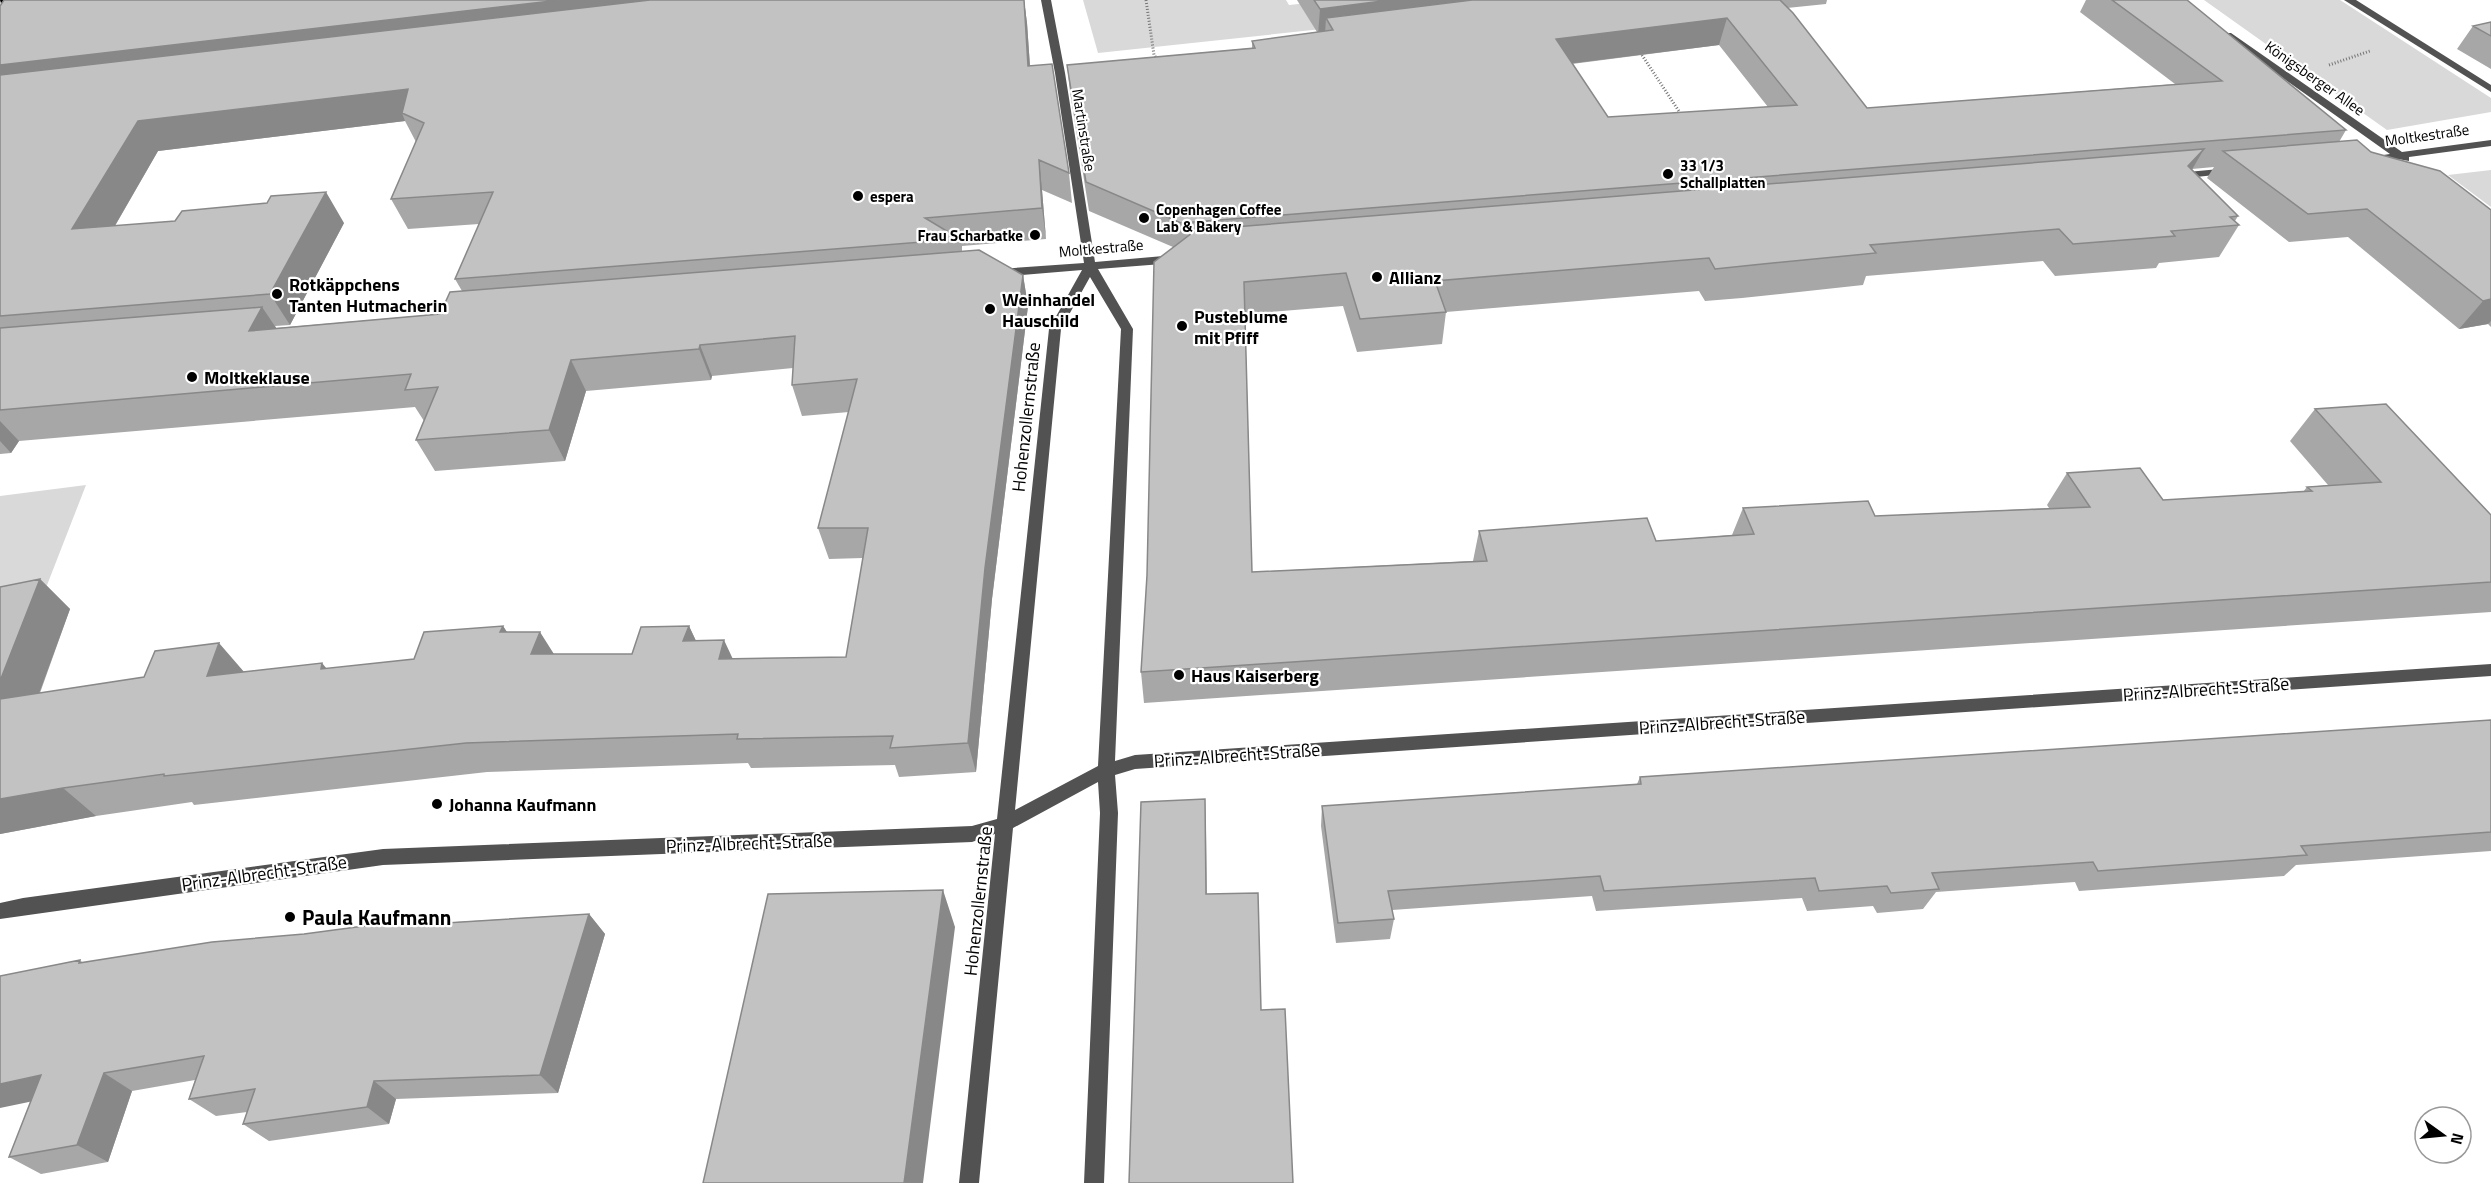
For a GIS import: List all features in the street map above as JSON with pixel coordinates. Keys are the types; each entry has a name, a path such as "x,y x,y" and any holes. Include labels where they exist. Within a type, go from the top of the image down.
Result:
{"street":[{"name":"Martinstraße","path":"1046,0 1066,72 1090,266"},
{"path":"2349,0 2491,89"},
{"name":"Königsberger Allee","path":"2216,27 2406,160"},
{"name":"Moltkestraße","path":"2366,160 2406,160 2491,143"},
{"path":"2166,176 2248,170"},
{"name":"Moltkestraße","path":"984,274 1185,258"},
{"path":"1090,266 1127,329 1106,770 1109,813 1094,1183"},
{"name":"Hohenzollernstraße","path":"969,1183 1055,329 1090,266"},
{"name":"Prinz-Albrecht-Straße","path":"0,911 383,857 972,834 1005,824 1106,770 1146,761 2491,670"}],"path":[{"path":"1146,0 1154,55 1158,61"},
{"path":"2288,78 2380,48"},
{"path":"1642,55 1685,120"}],"shaded area":[{"path":"1083,0 1286,0 1289,5 1336,0 1388,22 1098,53"},
{"path":"2204,0 2340,0 2491,98 2491,112 2387,130"},
{"path":"2491,170 2491,207 2448,175"},
{"path":"86,485 35,616 0,623 0,496"}],"building":[{"path":"4,0 560,0 0,65 0,6"},
{"path":"650,0 1024,0 1028,66 1052,64 1069,173 1039,160 1042,208 925,218 960,239 455,279 493,192 391,199 424,123 402,113 408,89 138,121 72,229 175,221 182,211 267,203 271,196 326,192 270,294 0,316 0,75"},
{"path":"1314,0 1390,0 1320,9"},
{"path":"1472,0 1780,0 1793,13 1867,108 2222,81 2112,0 2187,0 2346,130 1181,223 1086,182 1067,65 1255,48 1252,41 1333,30 1326,18","holes":["1727,18 1797,105 1608,117 1556,39"]},
{"path":"2491,22 2491,36 2473,26"},
{"path":"2357,140 2371,152 2440,171 2491,210 2491,299 2483,301 2367,209 2308,214 2223,151"},
{"path":"2204,149 2188,166 2238,216 2230,217 2239,225 2171,231 2175,236 2073,244 2059,229 1870,245 1876,253 1715,269 1709,258 1435,281 1446,312 1360,319 1346,273 1244,282 1252,572 1487,561 1479,531 1647,518 1656,541 1754,534 1743,508 1868,501 1875,516 2090,507 2067,473 2140,468 2163,500 2312,491 2307,487 2381,482 2315,409 2386,404 2491,515 2491,582 1141,672 1147,575 1154,262 1196,230"},
{"path":"979,250 1023,275 985,568 968,743 890,748 893,736 737,739 738,734 466,743 164,776 164,774 0,799 0,699 144,677 155,651 219,643 207,676 322,663 321,669 414,659 424,632 503,626 500,632 540,632 531,654 632,654 641,627 689,626 683,641 724,640 719,659 846,657 868,528 818,528 857,379 792,385 795,336 700,345 699,349 571,360 549,430 416,440 438,387 405,390 411,374 0,410 0,328 262,307 249,331 440,314 450,292"},
{"path":"40,579 0,681 0,587"},
{"path":"2491,720 2491,832 2301,846 2307,855 2098,871 2093,862 1932,873 1939,889 1891,893 1887,886 1819,891 1815,878 1604,891 1600,876 1388,891 1394,919 1338,923 1322,806 1641,784 1640,777"},
{"path":"1205,799 1206,894 1258,893 1261,1010 1285,1009 1293,1183 1129,1183 1141,802"},
{"path":"943,890 904,1183 703,1183 768,894"},
{"path":"589,914 540,1075 374,1081 367,1107 243,1124 255,1089 189,1099 204,1056 104,1073 77,1145 9,1157 41,1075 0,1084 0,976 80,960 79,963 212,942 304,934 417,919 414,925"}],"place":[{"name":"33 1/3 Schallplatten","path":"1668,174"},
{"name":"espera","path":"858,196"},
{"name":"Copenhagen Coffee Lab & Bakery","path":"1144,218"},
{"name":"Frau Scharbatke","path":"1035,235"},
{"name":"Allianz","path":"1377,277"},
{"name":"Rotkäppchens Tanten Hutmacherin","path":"277,294"},
{"name":"Weinhandel Hauschild","path":"990,309"},
{"name":"Pusteblume mit Pfiff","path":"1182,326"},
{"name":"Moltkeklause","path":"192,377"},
{"name":"Haus Kaiserberg","path":"1179,675"},
{"name":"Johanna Kaufmann","path":"437,804"},
{"name":"Paula Kaufmann","path":"290,917"}]}
